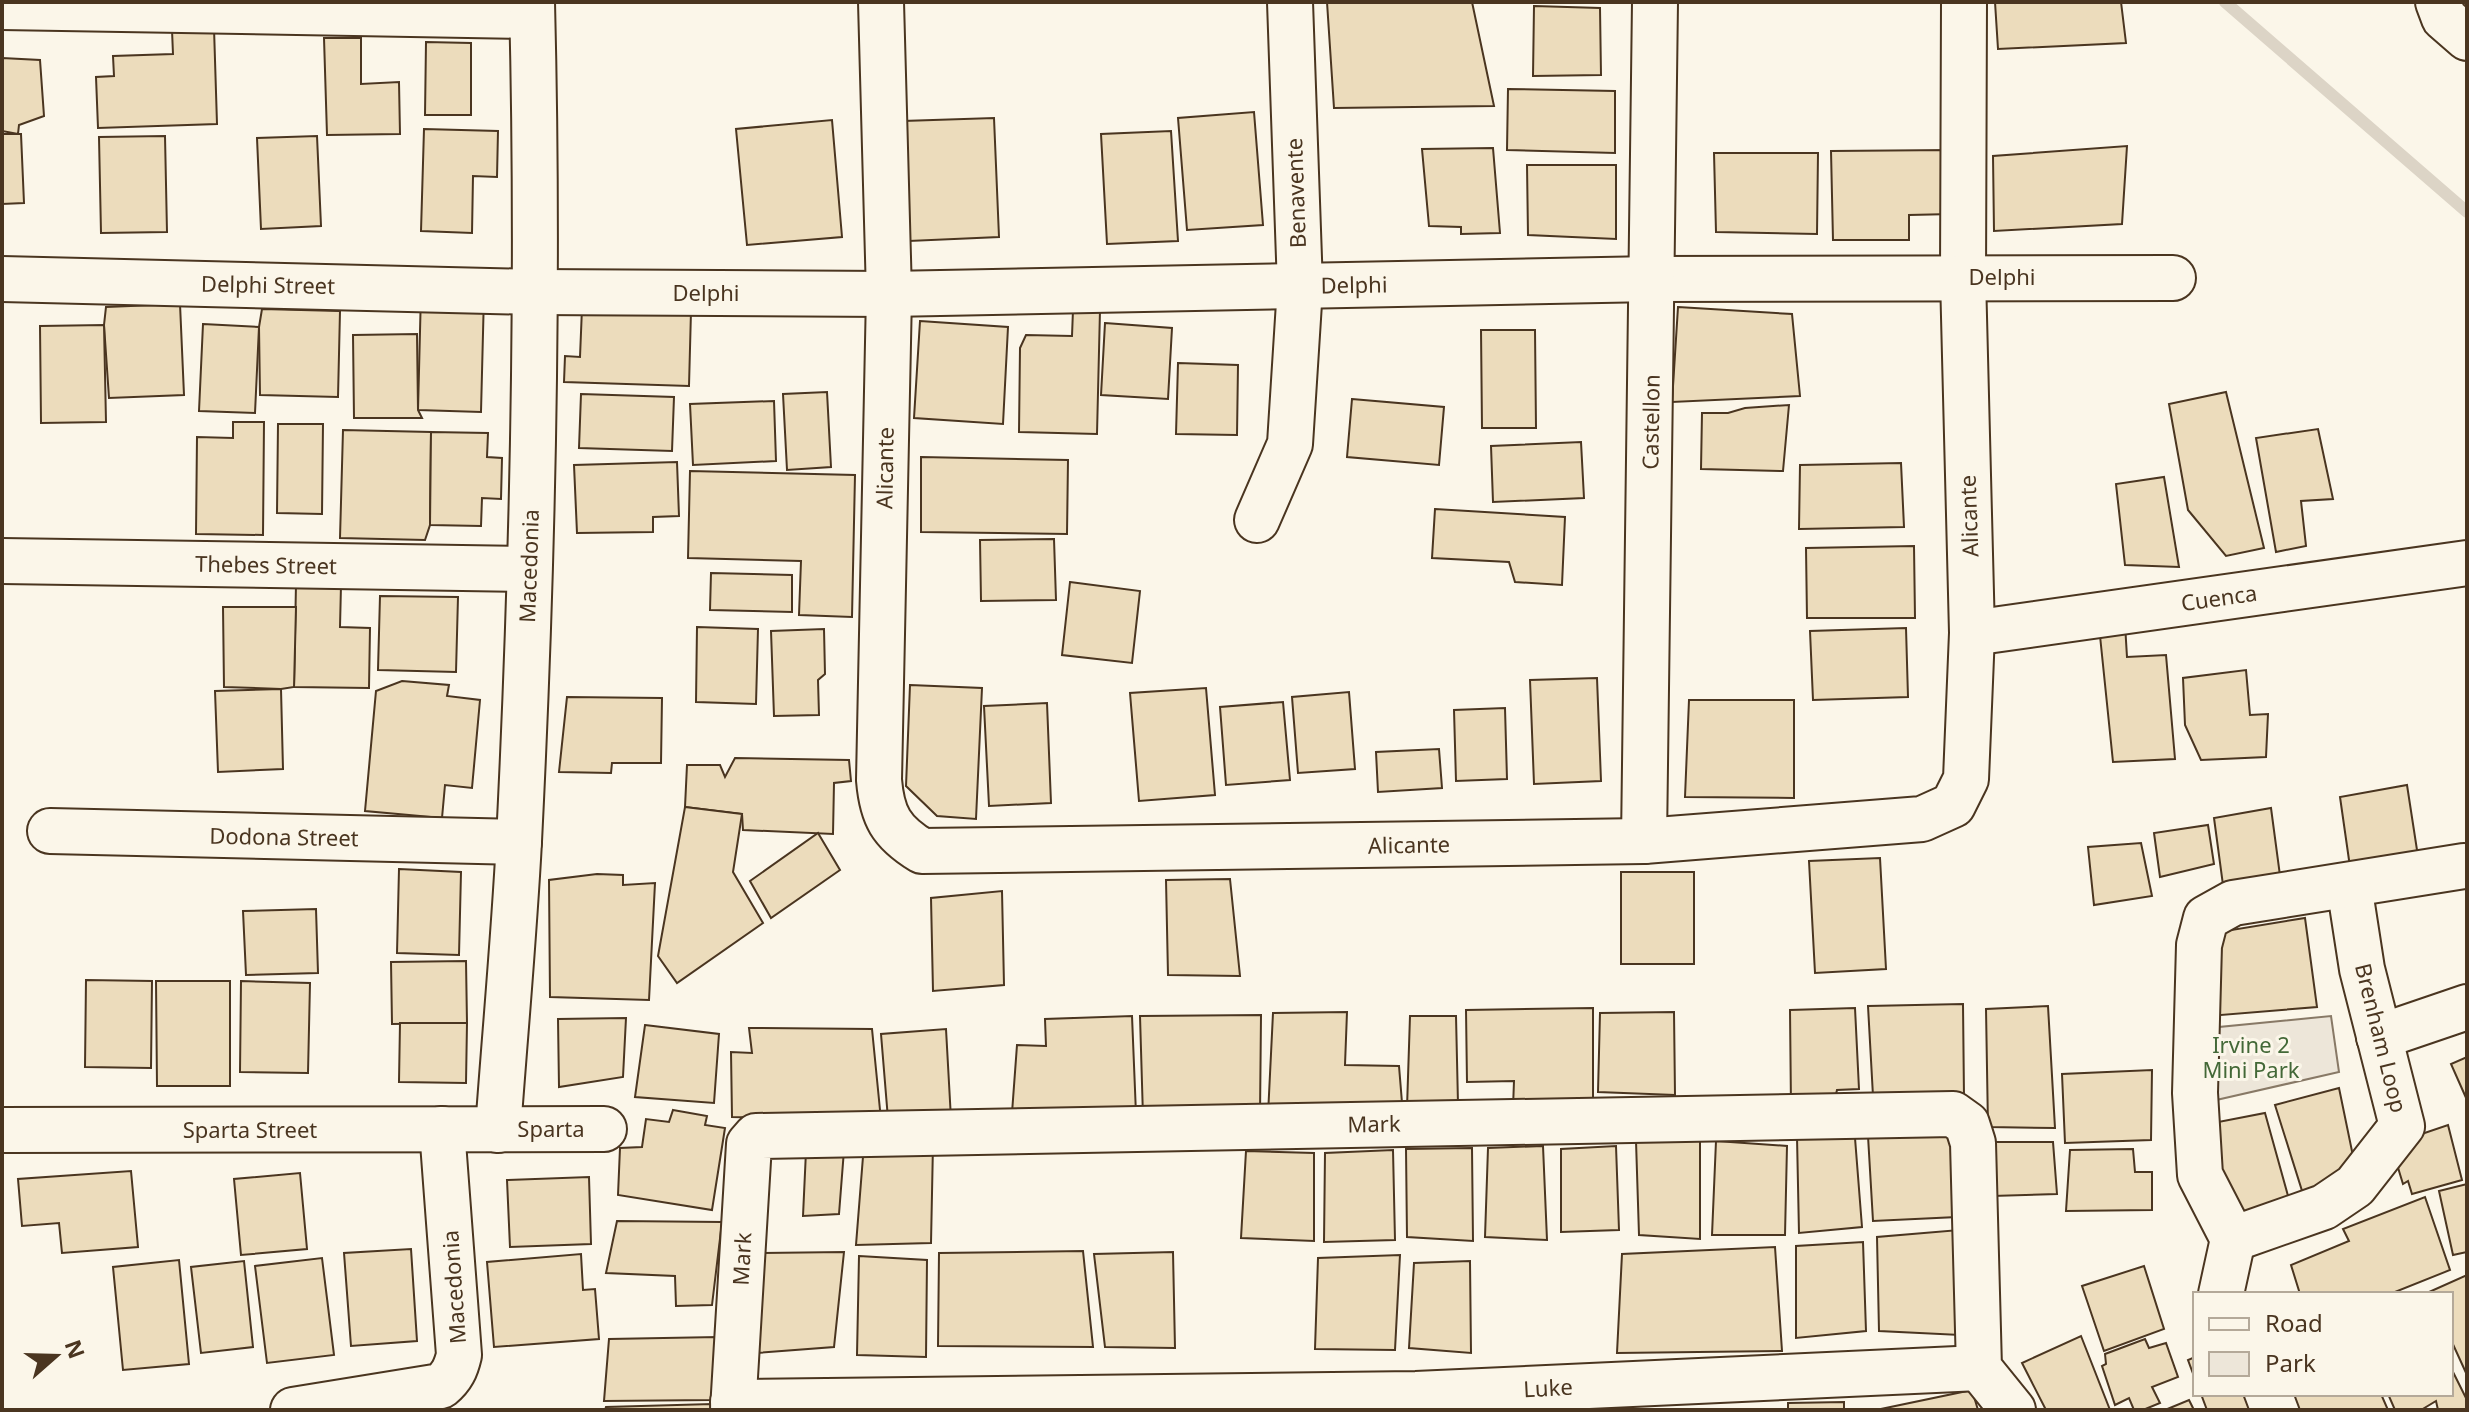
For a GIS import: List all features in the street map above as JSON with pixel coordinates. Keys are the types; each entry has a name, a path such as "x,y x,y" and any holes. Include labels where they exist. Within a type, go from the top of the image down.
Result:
{"street":[{"name":"Alicante","path":"881,2 889,294 879,780 881,805 888,821 903,839 922,851 1644,841 1922,819 1953,805 1966,779 1972,633 1963,277 1964,2"},
{"name":"Benavente","path":"1257,520 1290,444 1300,287 1290,2"},
{"name":"Castellon","path":"1644,841 1655,2"},
{"path":"2438,2 2444,18 2467,38"},
{"path":"2,7 532,9"},
{"name":"Macedonia","path":"498,1130 519,842 529,569 535,292 532,9"},
{"name":"Delphi","path":"535,292 889,294 1653,279 2173,278"},
{"name":"Delphi Street","path":"2,279 535,292"},
{"name":"Thebes Street","path":"2,561 529,569"},
{"name":"Cuenca","path":"1972,633 2467,563"},
{"name":"Dodona Street","path":"50,831 519,842"},
{"path":"2221,1292 2233,1239 2200,1175 2195,1093 2199,945 2206,918 2233,903 2464,866"},
{"name":"Brenham Loop","path":"2233,1239 2324,1207 2345,1193 2355,1186 2402,1126 2362,969 2349,885"},
{"path":"2379,1037 2467,1007"},
{"name":"Mark","path":"733,1406 749,1144 762,1134 1953,1114 1967,1124 1973,1143 1979,1368"},
{"name":"Macedonia","path":"293,1410 441,1386 456,1368 459,1355 442,1129"},
{"name":"Sparta","path":"498,1130 604,1129"},
{"name":"Sparta Street","path":"2,1130 498,1130"},
{"path":"1979,1368 2013,1410"},
{"name":"Luke","path":"733,1406 1398,1402 1979,1368"}],"green space":[{"name":"Irvine 2 Mini Park","path":"2331,1016 2339,1072 2212,1101 2209,1028"}],"building":[{"path":"1327,2 1472,2 1494,106 1334,108"},
{"path":"1995,2 2121,2 2126,43 1998,49"},
{"path":"1534,6 1600,8 1601,75 1533,76"},
{"path":"214,28 217,124 98,128 96,77 114,76 113,56 173,54 172,30"},
{"path":"324,38 361,38 361,84 399,82 400,134 327,135"},
{"path":"426,42 471,43 471,115 425,115"},
{"path":"2,58 40,60 44,116 19,125 18,134 2,131"},
{"path":"1508,89 1615,91 1615,153 1507,150"},
{"path":"1254,112 1263,225 1187,230 1178,118"},
{"path":"994,118 999,237 909,241 903,121"},
{"path":"832,120 842,237 747,245 736,129"},
{"path":"424,129 498,131 497,177 473,176 472,233 421,231"},
{"path":"1171,131 1178,241 1107,244 1101,134"},
{"path":"2,134 21,134 24,203 2,204"},
{"path":"165,136 167,232 101,233 99,137"},
{"path":"317,136 321,226 261,229 257,138"},
{"path":"2127,146 2122,224 1994,231 1993,156"},
{"path":"1493,148 1500,233 1461,234 1461,227 1429,226 1422,149"},
{"path":"1950,150 1952,214 1909,215 1909,240 1833,240 1831,151"},
{"path":"1714,153 1818,153 1817,234 1716,232"},
{"path":"1527,165 1616,165 1616,239 1528,235"},
{"path":"421,292 484,294 481,412 418,410"},
{"path":"180,304 184,395 109,398 104,325 106,307"},
{"path":"1678,307 1792,314 1800,396 1672,402"},
{"path":"582,308 691,311 689,386 564,382 565,356 580,357"},
{"path":"262,309 340,311 338,397 260,395 259,327"},
{"path":"1073,310 1100,310 1097,434 1019,432 1020,348 1026,335 1072,336"},
{"path":"920,321 1008,327 1003,424 914,418"},
{"path":"1105,323 1172,328 1168,399 1101,395"},
{"path":"203,324 259,327 255,413 199,411"},
{"path":"104,325 106,422 41,423 40,326"},
{"path":"1481,330 1535,330 1536,428 1482,428"},
{"path":"417,334 418,410 422,418 354,418 353,335"},
{"path":"1178,363 1238,365 1237,435 1176,434"},
{"path":"827,392 831,467 787,470 783,394"},
{"path":"2226,392 2264,548 2226,556 2188,510 2169,404"},
{"path":"581,394 674,397 672,451 579,448"},
{"path":"1352,399 1444,407 1439,465 1347,457"},
{"path":"774,401 776,461 693,465 690,404"},
{"path":"1789,405 1783,471 1701,469 1702,413"},
{"path":"233,422 264,422 263,535 196,534 197,437 233,438"},
{"path":"278,424 323,424 322,514 277,513"},
{"path":"2318,429 2333,499 2301,501 2306,546 2276,552 2256,438"},
{"path":"343,430 431,432 430,525 425,540 340,538"},
{"path":"431,432 488,433 487,457 502,458 501,499 482,498 481,526 430,525"},
{"path":"1581,442 1584,498 1493,502 1491,446"},
{"path":"921,457 1068,460 1067,534 921,532"},
{"path":"677,462 679,516 653,517 653,532 577,533 574,465"},
{"path":"1901,463 1904,527 1799,529 1800,465"},
{"path":"690,471 855,475 852,617 799,615 801,561 688,558"},
{"path":"2164,477 2179,567 2125,565 2116,484"},
{"path":"1435,509 1565,517 1562,585 1515,582 1509,562 1432,558"},
{"path":"1054,539 1056,600 981,601 980,540"},
{"path":"1914,546 1915,618 1807,618 1806,548"},
{"path":"711,573 792,575 792,612 710,610"},
{"path":"1070,582 1140,591 1132,663 1062,655"},
{"path":"296,584 341,585 340,627 370,628 369,688 294,687"},
{"path":"380,596 458,597 456,672 378,670"},
{"path":"223,607 296,607 294,687 224,687"},
{"path":"2125,624 2127,657 2166,655 2175,759 2113,762 2099,626"},
{"path":"697,627 758,629 756,704 696,702"},
{"path":"1906,628 1908,697 1813,700 1810,631"},
{"path":"824,629 825,674 818,680 819,715 774,716 771,631"},
{"path":"2246,670 2250,715 2268,714 2266,757 2201,760 2185,725 2183,678"},
{"path":"1597,678 1601,781 1534,784 1530,680"},
{"path":"402,681 449,685 447,696 480,700 472,788 445,785 442,818 365,811 376,691"},
{"path":"910,685 982,688 976,819 937,816 906,786"},
{"path":"1206,688 1215,795 1139,801 1130,693"},
{"path":"281,689 283,769 218,772 215,691"},
{"path":"1349,692 1355,769 1298,773 1292,697"},
{"path":"567,697 662,698 661,763 612,763 611,773 559,772"},
{"path":"1689,700 1794,700 1794,798 1685,797"},
{"path":"1283,702 1290,780 1226,785 1220,707"},
{"path":"1047,703 1051,803 989,806 984,706"},
{"path":"1505,708 1507,779 1456,781 1454,710"},
{"path":"1439,749 1442,788 1378,792 1376,752"},
{"path":"735,758 849,760 851,781 834,783 833,834 743,830 742,814 685,807 687,765 720,765 725,777"},
{"path":"2407,785 2419,863 2351,874 2340,797"},
{"path":"685,807 742,814 733,872 763,923 677,983 658,956"},
{"path":"2271,808 2281,883 2225,900 2214,818"},
{"path":"2208,825 2214,864 2160,877 2154,833"},
{"path":"818,833 840,870 771,918 750,881"},
{"path":"2141,843 2152,896 2094,905 2088,847"},
{"path":"1880,858 1886,969 1815,973 1809,861"},
{"path":"399,869 461,872 459,955 397,953"},
{"path":"1621,872 1694,872 1694,964 1621,964"},
{"path":"597,874 623,875 623,885 655,883 649,1000 550,997 549,880"},
{"path":"1230,879 1240,976 1168,975 1166,880"},
{"path":"1002,891 1004,985 933,991 931,898"},
{"path":"316,909 318,973 246,975 243,911"},
{"path":"2305,918 2317,1007 2209,1016 2213,933"},
{"path":"466,961 467,1023 392,1024 391,962"},
{"path":"86,980 152,981 151,1068 85,1067"},
{"path":"156,981 230,981 230,1086 157,1086"},
{"path":"241,981 310,983 308,1073 240,1072"},
{"path":"1963,1004 1964,1097 1873,1096 1868,1006"},
{"path":"2048,1006 2055,1128 1988,1127 1986,1009"},
{"path":"1593,1008 1593,1102 1513,1108 1514,1081 1467,1082 1466,1010"},
{"path":"1855,1008 1859,1089 1837,1090 1833,1107 1791,1107 1790,1010"},
{"path":"1347,1012 1345,1065 1399,1066 1403,1115 1268,1115 1273,1013"},
{"path":"1674,1012 1675,1095 1598,1092 1600,1013"},
{"path":"1261,1015 1260,1115 1143,1117 1140,1016"},
{"path":"1132,1016 1136,1114 1012,1113 1017,1045 1046,1046 1045,1019"},
{"path":"1410,1016 1456,1016 1458,1104 1407,1108"},
{"path":"626,1018 623,1077 559,1087 558,1019"},
{"path":"400,1023 467,1023 466,1083 399,1082"},
{"path":"645,1025 719,1034 714,1103 635,1097"},
{"path":"749,1028 872,1029 881,1120 732,1117 731,1052 752,1053"},
{"path":"946,1029 951,1119 888,1119 881,1034"},
{"path":"2467,1057 2467,1100 2451,1064"},
{"path":"2152,1070 2151,1140 2065,1143 2062,1074"},
{"path":"2339,1088 2353,1156 2350,1175 2304,1197 2275,1105"},
{"path":"673,1110 707,1116 705,1125 725,1128 712,1210 618,1195 620,1148 642,1147 646,1119 669,1122"},
{"path":"2265,1113 2290,1203 2245,1215 2223,1203 2213,1123"},
{"path":"2448,1125 2462,1180 2412,1194 2408,1181 2403,1184 2392,1148 2404,1140"},
{"path":"1956,1131 1957,1217 1873,1221 1868,1136"},
{"path":"1797,1137 1855,1138 1862,1227 1799,1233"},
{"path":"1700,1139 1700,1239 1639,1235 1636,1141"},
{"path":"1716,1141 1787,1146 1785,1235 1712,1235"},
{"path":"1992,1142 2053,1142 2057,1194 1992,1196"},
{"path":"864,1144 933,1144 931,1243 856,1245"},
{"path":"1543,1146 1547,1240 1485,1237 1488,1148"},
{"path":"1616,1146 1619,1230 1561,1232 1561,1149"},
{"path":"1472,1148 1473,1241 1407,1237 1406,1149"},
{"path":"2133,1149 2135,1172 2152,1172 2152,1210 2066,1211 2070,1150"},
{"path":"844,1150 839,1214 803,1216 806,1151"},
{"path":"1393,1150 1395,1240 1324,1242 1325,1153"},
{"path":"1246,1151 1314,1153 1314,1241 1241,1238"},
{"path":"131,1171 138,1247 62,1253 59,1223 22,1226 18,1179"},
{"path":"300,1173 307,1249 241,1255 234,1179"},
{"path":"589,1177 591,1244 510,1247 507,1180"},
{"path":"2467,1184 2467,1252 2453,1255 2439,1191"},
{"path":"2425,1197 2450,1270 2395,1292 2299,1292 2291,1265 2349,1241 2343,1229"},
{"path":"617,1221 722,1222 712,1305 676,1306 675,1276 606,1273"},
{"path":"1959,1230 1960,1335 1879,1331 1877,1237"},
{"path":"1863,1242 1866,1331 1796,1338 1796,1246"},
{"path":"1775,1247 1782,1351 1617,1353 1622,1254"},
{"path":"411,1249 417,1341 351,1346 344,1253"},
{"path":"1083,1251 1093,1347 938,1346 939,1253"},
{"path":"844,1252 834,1347 757,1353 762,1253"},
{"path":"1173,1252 1175,1348 1105,1347 1094,1254"},
{"path":"581,1254 583,1290 595,1289 599,1339 494,1347 487,1262"},
{"path":"1400,1255 1395,1350 1315,1349 1318,1258"},
{"path":"859,1256 927,1260 926,1357 857,1355"},
{"path":"322,1258 334,1355 267,1363 255,1266"},
{"path":"179,1260 189,1364 123,1370 113,1267"},
{"path":"244,1261 253,1347 201,1353 191,1267"},
{"path":"1470,1261 1471,1353 1409,1348 1414,1263"},
{"path":"2144,1266 2164,1329 2104,1351 2082,1286"},
{"path":"2467,1275 2467,1375 2453,1344 2453,1292 2429,1292"},
{"path":"2081,1336 2110,1410 2046,1410 2022,1363"},
{"path":"718,1337 713,1400 604,1401 609,1339"},
{"path":"2145,1339 2149,1348 2166,1343 2178,1377 2152,1387 2160,1403 2134,1410 2129,1398 2115,1405 2102,1366 2106,1364 2105,1354"},
{"path":"2453,1372 2467,1400 2467,1410 2438,1410 2436,1401 2421,1410 2395,1410 2389,1396 2453,1396"},
{"path":"1972,1390 1978,1410 1876,1410"},
{"path":"2202,1396 2244,1396 2249,1410 2207,1410"},
{"path":"2295,1396 2382,1396 2388,1410 2300,1410"},
{"path":"2189,1400 2194,1410 2165,1410"},
{"path":"1844,1402 1844,1410 1788,1410 1788,1403"},
{"path":"712,1404 711,1410 605,1410 606,1407"}],"waterway":[{"path":"2225,2 2467,212"}]}
